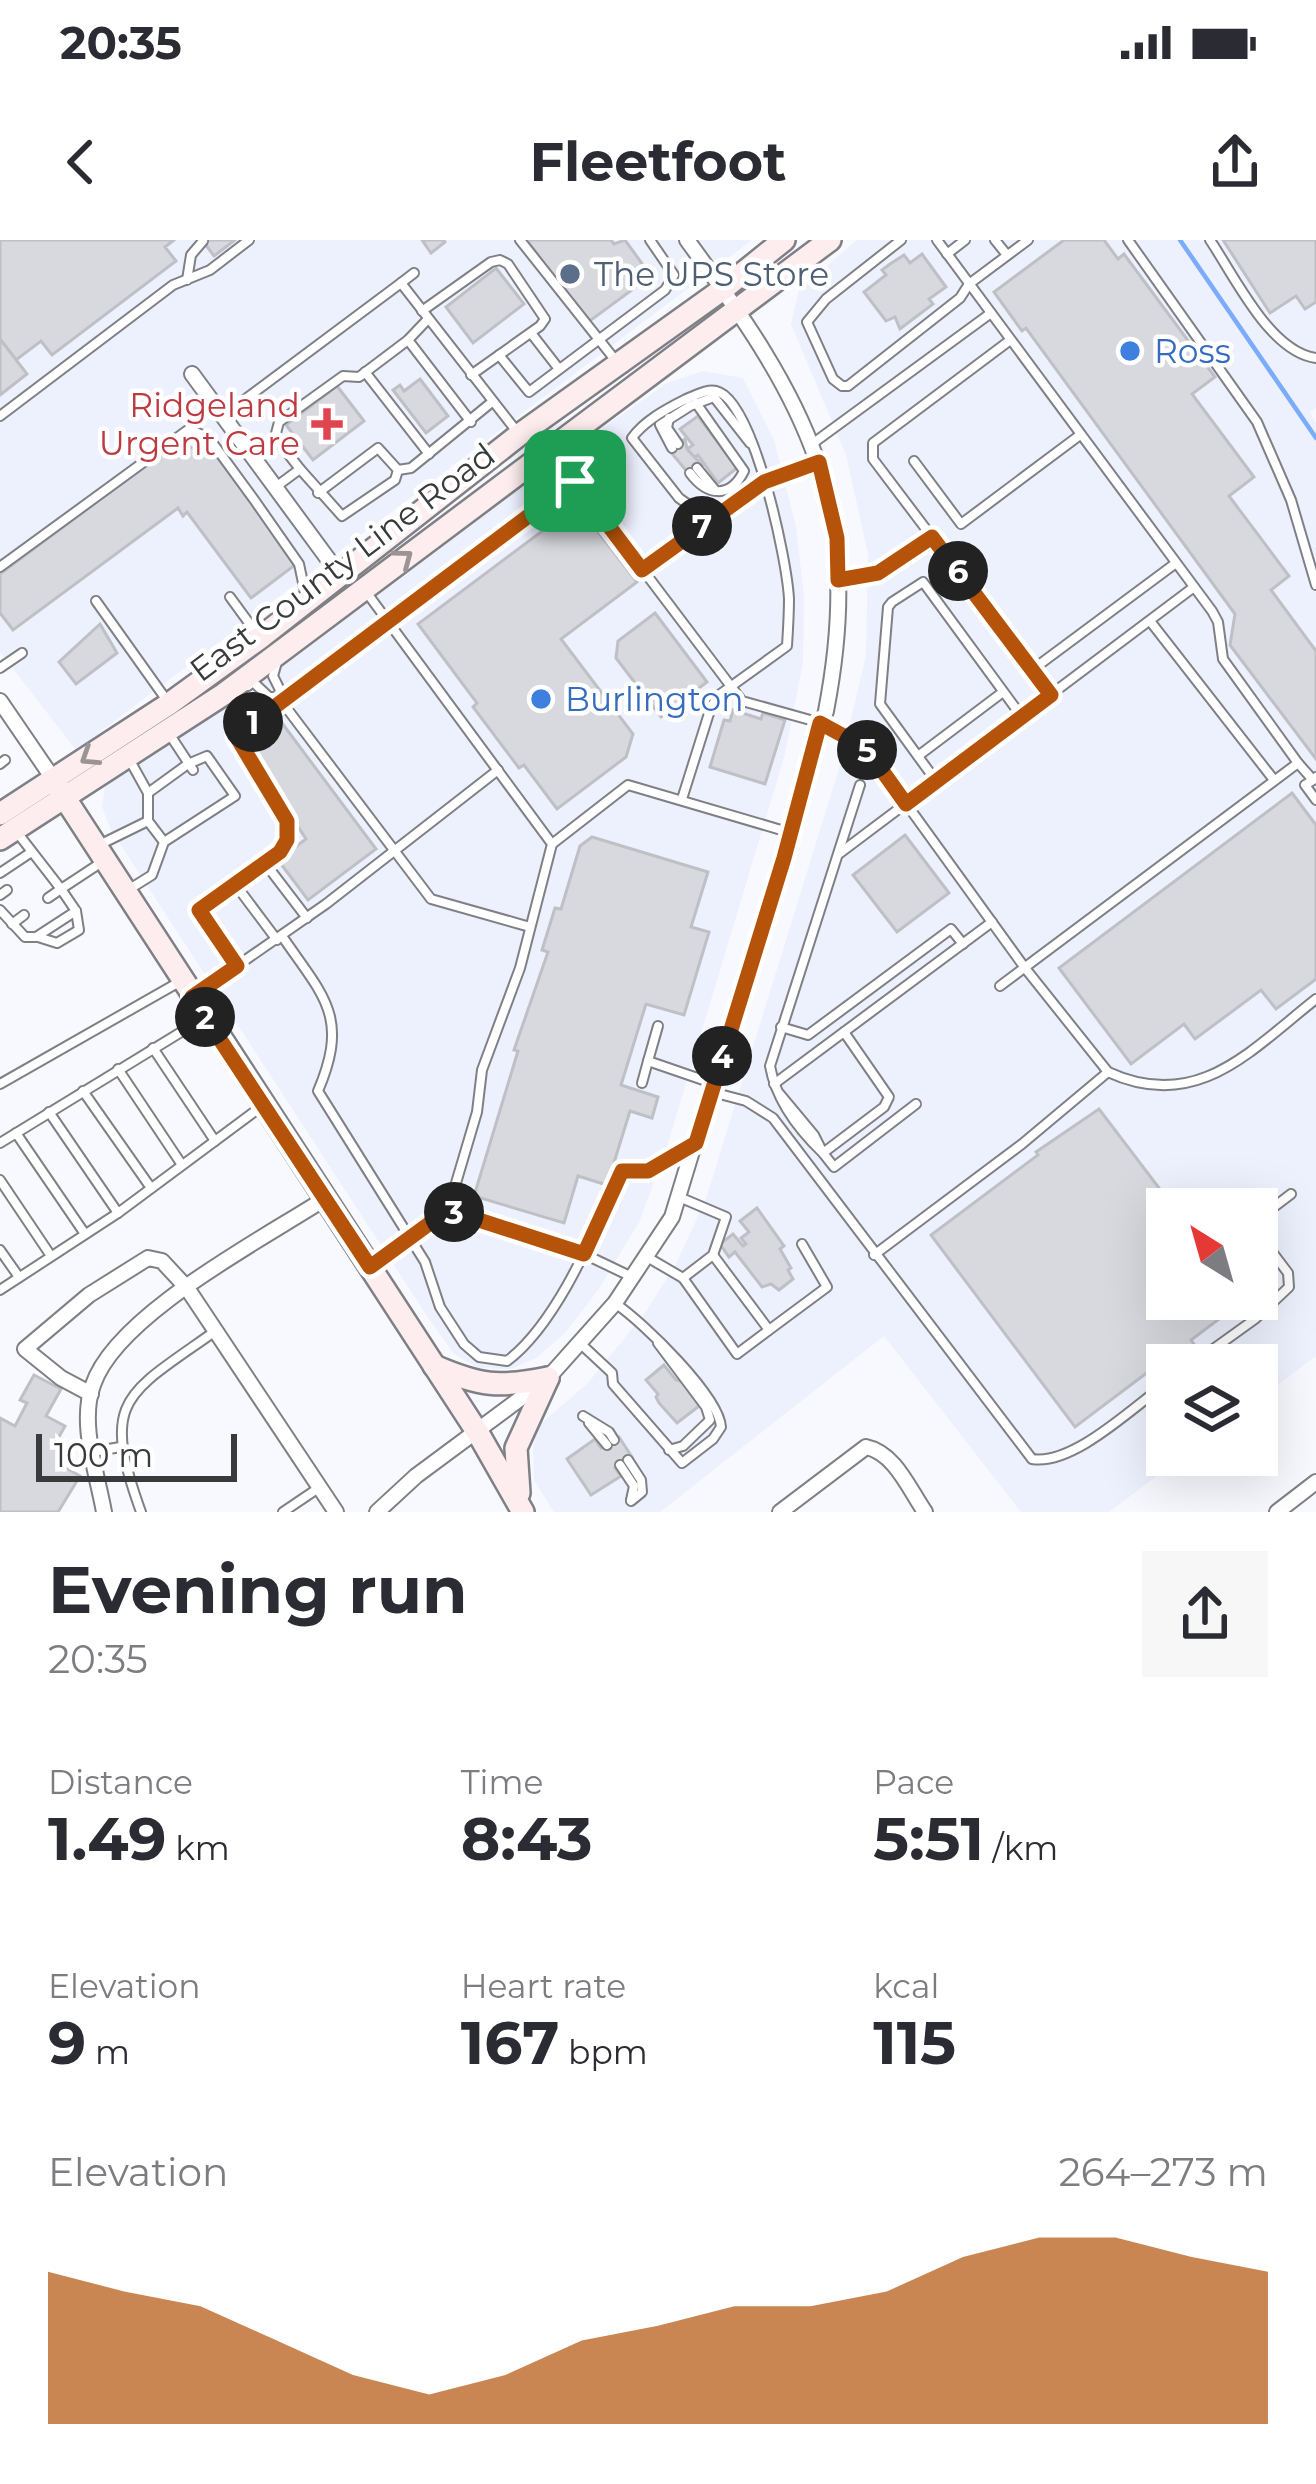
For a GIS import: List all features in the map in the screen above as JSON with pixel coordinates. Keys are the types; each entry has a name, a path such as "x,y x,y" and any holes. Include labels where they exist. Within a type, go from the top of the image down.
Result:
{"main road":[{"name":"East County Line Road","path":"59,789 127,756 209,704 830,240"},
{"name":"East County Line Road","path":"5,828 260,638 520,435 723,289 774,243"},
{"path":"59,789 478,1433 523,1512"},
{"path":"434,1366 479,1385 548,1378"},
{"path":"523,1512 514,1473 516,1448 548,1378"}],"street":[{"path":"377,1512 416,1476 548,1378 582,1345 672,1217 791,833 837,655 837,538 819,462 783,385 688,240"},
{"path":"192,374 340,574"},
{"path":"0,701 59,789"},
{"path":"104,1512 88,1427 91,1394 112,1349 147,1314 326,1198"},
{"path":"91,1394 25,1349 89,1295 148,1258 162,1261 187,1288 336,1512"},
{"path":"780,1512 866,1447 879,1449 889,1458 925,1512"},
{"path":"1277,1512 1316,1483"}],"lane":[{"path":"0,416 173,285 209,270 249,240"},
{"path":"520,240 620,365"},
{"path":"499,355 529,392 672,284 672,271 650,240"},
{"path":"901,240 826,299 807,322 836,383 848,386 1028,240"},
{"path":"937,240 1218,622 1223,659 1314,778 1305,785 1316,800"},
{"path":"947,254 965,240"},
{"path":"995,240 1007,256"},
{"path":"1128,240 1257,422 1291,500 1316,585"},
{"path":"1210,240 1280,343 1299,356 1316,358"},
{"path":"187,280 191,254 203,241"},
{"path":"398,470 395,480 342,516 275,437 279,422 343,376 354,378 365,372 409,340 425,315 491,262 500,260 545,319 471,375"},
{"path":"223,416 414,273"},
{"path":"400,283 520,435"},
{"path":"812,444 991,314"},
{"path":"531,333 559,369"},
{"path":"409,340 471,422"},
{"path":"1009,341 871,449 873,459 1051,695"},
{"path":"365,372 429,454"},
{"path":"682,799 711,707 787,646 789,597 758,455 748,427 722,393 714,391 680,402 632,438 679,499 710,520"},
{"path":"675,446 667,428 670,417 714,397 758,455"},
{"path":"398,470 412,468 491,402"},
{"path":"693,471 719,492 735,485 744,471 696,403"},
{"path":"572,477 572,445 590,420"},
{"path":"0,566 189,429 208,438 288,548 299,564 307,599"},
{"path":"914,460 961,524 1080,434"},
{"path":"318,493 378,448 398,470"},
{"path":"642,570 764,482 819,462"},
{"path":"512,477 546,465 572,477 742,701 820,723 866,748 1025,968 1108,1072 1148,1087 1196,1084 1241,1058 1316,999"},
{"path":"276,487 300,469"},
{"path":"237,966 199,910 280,852 287,840 287,821 236,736 572,477"},
{"path":"838,580 878,573 932,537"},
{"path":"1032,670 1177,563"},
{"path":"936,781 880,704 892,602 923,582 1022,717"},
{"path":"839,854 1194,587"},
{"path":"363,589 552,844 553,853 520,968 482,1070 477,1112 448,1210 370,1267"},
{"path":"230,597 260,638"},
{"path":"96,601 169,704"},
{"path":"1150,620 1274,781"},
{"path":"289,645 274,666 279,699 431,899 530,927"},
{"path":"0,668 22,652"},
{"path":"209,704 230,699 253,682 269,697 279,699"},
{"path":"918,756 1004,692"},
{"path":"166,728 190,767"},
{"path":"127,756 148,793 148,821 164,842"},
{"path":"125,892 152,875 164,842 235,796 207,756 148,793"},
{"path":"1000,986 1298,763"},
{"path":"0,1084 43,1057 237,966 307,918 498,770"},
{"path":"552,844 628,785 791,833"},
{"path":"860,785 770,1066 776,1089 833,1167 916,1104"},
{"path":"207,794 217,808"},
{"path":"193,803 202,817"},
{"path":"179,814 188,827"},
{"path":"48,898 148,821"},
{"path":"0,910 25,937 57,943 79,930 76,911 46,865 5,828"},
{"path":"0,873 30,853"},
{"path":"265,863 307,918"},
{"path":"33,873 46,865"},
{"path":"235,884 332,1013 329,1062 318,1091 425,1262 440,1307 464,1344 479,1357 507,1361 534,1338 584,1254 622,1171 648,1171 696,1143"},
{"path":"36,937 76,911"},
{"path":"12,924 24,915"},
{"path":"776,1089 992,922"},
{"path":"781,1027 808,1035 951,929 963,944"},
{"path":"0,1143 205,1017"},
{"path":"642,1083 658,1026"},
{"path":"824,1154 888,1102 889,1094 844,1032"},
{"path":"153,1048 215,1141"},
{"path":"648,1061 746,1101 773,1118 1032,1459 1048,1462 1068,1454 1146,1398"},
{"path":"118,1069 182,1165"},
{"path":"874,1255 1022,1144 1108,1072"},
{"path":"83,1091 151,1189"},
{"path":"0,1290 118,1213 262,1106"},
{"path":"50,1112 118,1213"},
{"path":"16,1133 85,1234"},
{"path":"0,1180 51,1256"},
{"path":"1278,1204 1291,1194"},
{"path":"679,1197 726,1217 713,1255 683,1278"},
{"path":"448,1210 584,1254 632,1277"},
{"path":"645,1256 683,1278 737,1354 827,1287 802,1244"},
{"path":"0,1250 19,1277"},
{"path":"713,1255 769,1330"},
{"path":"1278,1260 1288,1273 1289,1287 1278,1297"},
{"path":"582,1345 612,1373 613,1384 682,1463 713,1439 721,1427 720,1416 652,1331 615,1303"},
{"path":"1220,1344 1254,1320"},
{"path":"141,1512 120,1447 120,1415 138,1386 215,1331"},
{"path":"652,1331 663,1354 706,1407 710,1420 682,1446 668,1451"},
{"path":"93,1452 120,1447"},
{"path":"283,1512 320,1487"}],"shaded area":[{"path":"0,240 752,240 76,750 0,652"},
{"path":"857,240 1316,240 1316,408 1310,412 1316,424 1316,1356 1278,1385 1278,1344 1146,1344 1146,1476 1157,1476 1109,1512 1021,1512 884,1336 660,1512 554,1512 534,1480 538,1426 588,1383 645,1313 676,1264 706,1199 841,762 866,655 868,553 846,455 791,324 799,290"},
{"path":"703,371 743,378 774,440 796,527 804,596 803,662 785,754 665,1153 639,1222 566,1332 536,1358 511,1369 478,1368 454,1354 427,1316 111,830 102,807 105,786 667,383"}],"building":[{"path":"0,240 174,240 165,247 176,261 52,355 41,341 16,360 0,339"},
{"path":"202,240 235,240 214,256"},
{"path":"422,240 444,240 445,242 431,253"},
{"path":"527,240 611,240 614,244 625,240 651,276 587,323"},
{"path":"1064,240 1104,240 1118,259 1124,254 1215,377 1192,394 1254,477 1229,496 1289,576 1271,590 1316,651 1316,759 1230,645 1235,614 1026,328 1022,331 994,292"},
{"path":"1223,240 1316,240 1316,302 1305,309 1296,296 1270,313"},
{"path":"922,254 946,287 929,299 933,304 900,329 895,317 886,321 864,292 886,275 882,270 890,264 904,255 910,263"},
{"path":"496,268 524,304 473,343 446,307"},
{"path":"0,339 27,374 0,395"},
{"path":"420,379 448,416 426,433 393,390 400,385 404,391"},
{"path":"337,386 364,421 313,460 286,425"},
{"path":"698,416 737,468 718,483 698,455 694,458 687,449 693,445 680,429"},
{"path":"685,439 687,449 702,465 689,474 669,450"},
{"path":"173,445 215,451 295,565 251,598 187,512 183,516 178,508 13,630 0,613 0,574"},
{"path":"577,505 637,582 561,639 633,734 626,757 557,809 473,707 477,703 418,624"},
{"path":"655,613 707,682 661,717 616,658 618,641"},
{"path":"100,624 117,653 76,684 59,662"},
{"path":"733,710 785,720 765,784 710,767 724,720 730,721"},
{"path":"279,719 376,849 308,900 278,860 306,839 249,752 251,739"},
{"path":"1292,793 1316,825 1316,979 1276,1009 1261,990 1195,1039 1184,1024 1131,1064 1059,968"},
{"path":"905,835 949,893 897,932 853,875"},
{"path":"592,837 708,872 691,927 709,932 684,1015 646,1004 621,1085 658,1097 652,1118 630,1111 607,1185 578,1176 564,1223 474,1196 518,1051 514,1050 548,952 542,950 555,908 561,909 580,846"},
{"path":"1099,1109 1159,1188 1146,1188 1146,1320 1218,1320 1191,1340 1194,1344 1146,1344 1146,1374 1075,1427 931,1235"},
{"path":"757,1208 784,1246 780,1249 791,1268 793,1279 779,1290 771,1284 762,1287 735,1252 729,1257 720,1244 733,1234 746,1244 741,1238 749,1232 740,1221"},
{"path":"664,1365 676,1380 685,1382 699,1406 677,1423 646,1380"},
{"path":"34,1375 61,1389 46,1416 65,1426 56,1442 73,1450 63,1466 80,1476 58,1512 0,1512 0,1418 15,1426 27,1403 20,1400"},
{"path":"619,1437 632,1457 615,1468 621,1476 591,1495 567,1459 595,1439 601,1448"}],"waterway":[{"path":"1180,240 1316,438"}],"place":[{"name":"The UPS Store","path":"570,274"},
{"name":"Ross","path":"1130,351"},
{"name":"Ridgeland Urgent Care","path":"327,424"},
{"name":"Burlington","path":"541,699"}],"route":[{"path":"819,462 837,538 838,580 878,573 932,537 1051,695 906,804 866,748 820,723 784,858 696,1143 648,1171 622,1171 584,1254 448,1210 370,1267 192,997 237,966 199,910 280,852 287,840 287,821 236,736 575,481 642,570 764,482 819,462"}]}
